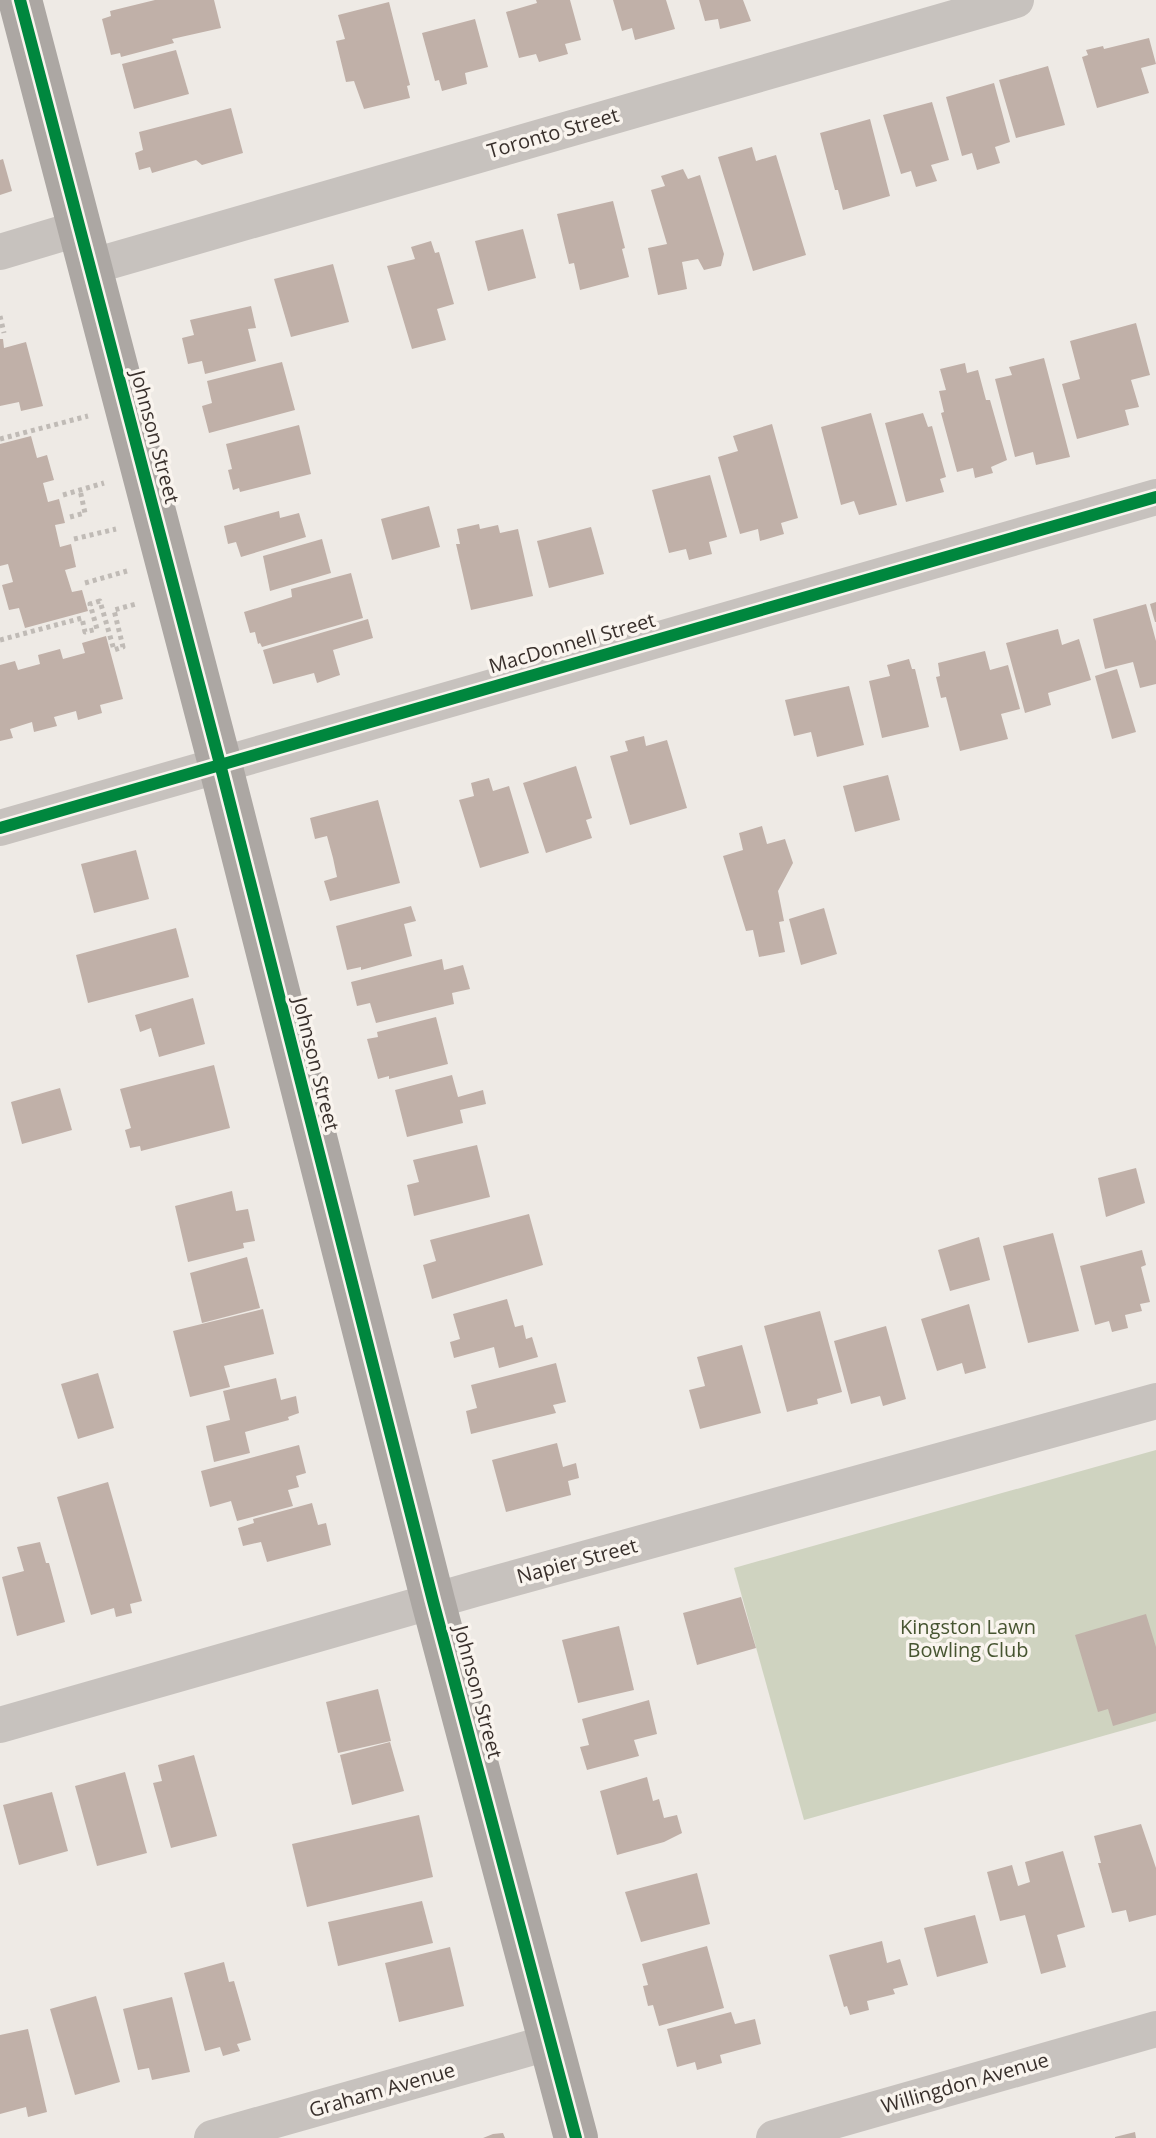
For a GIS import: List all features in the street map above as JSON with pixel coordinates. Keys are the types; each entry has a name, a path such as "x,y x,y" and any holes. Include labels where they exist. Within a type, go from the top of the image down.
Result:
{"main road":[{"name":"Johnson Street","path":"20,0 220,764 433,1601 576,2138"}],"street":[{"name":"Toronto Street","path":"0,252 85,247 1016,0"},
{"name":"MacDonnell Street","path":"0,828 1156,497"},
{"name":"Napier Street","path":"0,1725 433,1601 1156,1401"},
{"name":"Willingdon Avenue","path":"774,2138 1156,2029"},
{"name":"Graham Avenue","path":"212,2138 551,2042"}],"path":[{"path":"0,316 4,333"},
{"path":"0,439 97,414"},
{"path":"63,495 114,480"},
{"path":"70,517 85,513 80,490"},
{"path":"74,539 126,526"},
{"path":"85,583 137,569"},
{"path":"0,640 82,618 85,632 97,629 90,604 100,601 114,650 123,647 114,610 145,601"}],"green space":[{"name":"Kingston Lawn Bowling Club","path":"1156,1450 1156,1721 804,1820 734,1568"}],"building":[{"path":"155,0 214,0 221,28 172,39 174,43 121,57 120,53 111,55 102,19 111,16 110,11"},
{"path":"536,0 570,0 581,40 565,44 568,54 539,62 536,54 519,58 506,12 537,3"},
{"path":"613,0 666,0 675,29 635,40 632,28 622,31"},
{"path":"699,0 743,0 751,21 720,29 718,19 705,21"},
{"path":"389,2 410,85 407,86 410,98 364,109 354,81 346,82 336,41 345,39 338,15"},
{"path":"475,19 488,67 465,73 467,84 442,91 439,80 435,81 422,33"},
{"path":"1149,38 1156,64 1141,68 1149,93 1097,108 1082,57 1088,55 1086,50"},
{"path":"176,50 189,94 134,109 122,64"},
{"path":"1048,66 1065,125 1016,138 999,80"},
{"path":"994,83 1010,142 995,147 1000,163 977,170 972,153 962,156 946,97"},
{"path":"932,102 949,160 931,165 937,181 916,187 911,171 901,174 883,115"},
{"path":"231,108 243,153 202,165 196,160 152,173 150,167 139,170 135,153 143,150 139,132"},
{"path":"870,119 890,196 843,210 820,133"},
{"path":"752,147 756,161 776,155 806,255 753,271 718,157"},
{"path":"3,159 12,191 0,195 0,160"},
{"path":"683,169 688,179 700,175 724,254 721,266 704,270 698,259 682,262 687,289 658,295 648,248 667,244 651,190 665,186 661,176"},
{"path":"613,201 629,277 580,290 574,263 569,264 557,214"},
{"path":"523,229 536,278 488,291 475,241"},
{"path":"431,241 435,253 439,252 454,304 437,309 446,340 412,349 387,266 415,259 411,247"},
{"path":"333,264 349,322 291,337 274,279"},
{"path":"251,306 256,328 248,329 256,361 205,374 202,361 188,364 182,338 194,335 190,320"},
{"path":"1136,323 1150,375 1131,380 1139,407 1125,410 1129,425 1077,439 1062,384 1080,379 1070,341"},
{"path":"0,339 3,339 4,348 26,342 43,406 21,411 19,402 0,406"},
{"path":"1044,358 1070,457 1036,465 1033,452 1015,457 995,379 1012,375 1009,367"},
{"path":"282,362 295,410 209,433 202,406 212,403 207,381"},
{"path":"965,363 967,373 978,370 1007,460 991,467 993,473 975,478 973,468 957,472 941,413 944,412 939,391 946,390 940,369"},
{"path":"871,413 897,505 859,515 854,501 841,505 821,427"},
{"path":"923,413 928,427 932,426 946,477 940,479 944,492 906,502 885,423"},
{"path":"772,424 798,518 781,523 784,534 760,541 758,529 740,534 718,457 738,451 733,436"},
{"path":"299,425 311,474 240,492 239,488 233,490 226,444"},
{"path":"31,436 37,458 47,455 54,480 43,483 48,502 59,499 65,523 55,525 60,547 71,544 76,567 65,570 72,592 82,590 88,611 25,628 19,608 9,610 2,585 13,582 8,564 0,566 0,444"},
{"path":"710,475 727,537 709,542 712,554 689,560 686,549 669,553 652,490"},
{"path":"429,506 440,547 392,560 381,519"},
{"path":"279,511 280,518 299,513 306,537 241,557 236,542 228,544 224,526"},
{"path":"479,524 480,529 498,525 500,533 518,529 533,596 471,610 456,544 460,544 457,529"},
{"path":"591,527 604,574 549,588 537,541"},
{"path":"322,539 331,573 270,591 263,556"},
{"path":"351,573 363,618 262,647 255,632 250,633 244,612 292,597 291,589"},
{"path":"1156,602 1156,622 1155,622 1150,604"},
{"path":"1146,604 1156,641 1156,684 1140,688 1133,662 1105,669 1093,619"},
{"path":"368,619 373,638 333,650 340,675 317,683 314,673 273,684 263,650"},
{"path":"1058,629 1062,645 1079,639 1091,680 1048,693 1051,705 1025,713 1006,643"},
{"path":"106,636 123,699 100,705 102,713 78,720 76,711 54,717 57,726 34,732 32,722 10,729 13,738 0,741 0,665 15,661 18,670 40,664 38,655 60,649 63,659 85,653 82,643"},
{"path":"985,651 990,670 1008,665 1020,709 1001,714 1008,739 960,751 946,697 941,698 936,677 940,676 938,663"},
{"path":"909,659 912,669 915,669 929,727 882,738 869,681 890,676 887,665"},
{"path":"1117,669 1136,732 1112,739 1095,676"},
{"path":"849,686 864,745 817,757 811,732 794,736 785,700"},
{"path":"644,736 646,746 667,740 687,808 630,825 610,756 628,751 625,741"},
{"path":"576,766 592,818 586,820 592,838 546,853 523,783"},
{"path":"888,775 900,820 855,832 843,786"},
{"path":"489,778 493,791 509,786 529,853 480,868 459,800 474,796 471,783"},
{"path":"378,800 400,883 330,901 324,881 337,877 333,858 327,836 315,839 310,818"},
{"path":"762,826 767,844 785,839 793,863 778,891 784,921 779,922 785,952 759,957 753,930 746,931 723,856 743,850 739,833"},
{"path":"136,850 149,899 94,913 81,864"},
{"path":"411,906 416,921 404,924 412,956 361,970 361,967 347,970 336,926"},
{"path":"824,908 837,954 801,965 789,919"},
{"path":"176,928 189,977 88,1003 76,955"},
{"path":"442,959 444,970 463,965 470,989 452,993 454,1004 376,1023 370,1003 357,1006 351,982"},
{"path":"193,998 205,1044 159,1057 151,1028 140,1032 135,1015"},
{"path":"436,1017 448,1064 378,1079 367,1039 378,1037 377,1032"},
{"path":"214,1065 230,1128 141,1151 140,1146 130,1148 125,1130 131,1128 120,1089"},
{"path":"452,1075 458,1097 483,1090 486,1104 460,1110 463,1123 407,1137 395,1090"},
{"path":"60,1088 72,1130 22,1144 11,1102"},
{"path":"477,1145 490,1197 414,1216 407,1185 419,1182 413,1160"},
{"path":"1136,1168 1145,1203 1106,1217 1098,1178"},
{"path":"232,1191 236,1211 248,1209 255,1241 243,1243 244,1248 188,1262 175,1206"},
{"path":"529,1214 543,1265 432,1299 423,1265 436,1261 430,1240"},
{"path":"1053,1233 1079,1331 1028,1343 1003,1246"},
{"path":"979,1237 990,1280 950,1291 938,1250"},
{"path":"1142,1250 1146,1265 1141,1267 1150,1302 1140,1304 1142,1311 1125,1315 1128,1328 1112,1332 1109,1321 1095,1325 1080,1266"},
{"path":"247,1257 260,1308 202,1323 190,1273"},
{"path":"507,1299 515,1327 523,1325 526,1339 532,1337 538,1357 499,1368 494,1347 454,1358 450,1342 460,1339 453,1314"},
{"path":"969,1304 986,1368 965,1374 962,1363 937,1371 921,1319"},
{"path":"263,1309 274,1354 224,1366 230,1387 190,1397 173,1331"},
{"path":"820,1311 842,1392 817,1399 818,1404 787,1412 764,1326"},
{"path":"886,1326 906,1399 883,1406 880,1396 851,1404 834,1341"},
{"path":"742,1345 761,1413 700,1429 689,1390 705,1386 697,1357"},
{"path":"556,1363 566,1402 553,1405 556,1413 471,1434 466,1411 477,1408 471,1385"},
{"path":"98,1373 114,1428 78,1439 61,1384"},
{"path":"276,1378 281,1400 296,1396 299,1413 288,1417 289,1420 245,1432 250,1453 214,1462 206,1426 230,1420 223,1391"},
{"path":"557,1443 563,1467 576,1463 579,1478 568,1481 571,1495 506,1512 492,1460"},
{"path":"299,1445 306,1473 296,1476 299,1487 288,1490 293,1506 237,1521 231,1501 210,1507 201,1471"},
{"path":"108,1482 142,1601 130,1604 132,1613 116,1617 114,1608 91,1615 57,1497"},
{"path":"312,1503 318,1525 326,1523 331,1545 267,1562 261,1542 243,1546 238,1528 254,1523 253,1519"},
{"path":"40,1542 65,1622 17,1636 2,1577 24,1571 17,1547"},
{"path":"741,1597 756,1648 697,1665 683,1613"},
{"name":"Kingston Lawn Bowling Club","path":"1146,1614 1156,1647 1156,1713 1113,1726 1108,1709 1098,1712 1075,1635"},
{"path":"619,1626 634,1690 578,1703 562,1640"},
{"path":"378,1689 391,1741 338,1753 326,1702"},
{"path":"649,1700 657,1734 634,1740 639,1756 587,1770 580,1747 589,1745 582,1719"},
{"path":"390,1742 404,1791 352,1805 340,1755"},
{"path":"194,1755 217,1836 171,1848 153,1783 162,1781 158,1765"},
{"path":"125,1772 147,1853 97,1866 75,1786"},
{"path":"647,1777 653,1801 659,1799 664,1818 677,1815 682,1833 664,1842 617,1855 600,1791"},
{"path":"52,1792 68,1851 19,1865 3,1805"},
{"path":"419,1815 433,1877 307,1907 292,1844"},
{"path":"1141,1824 1156,1868 1156,1915 1129,1922 1126,1910 1112,1913 1094,1836"},
{"path":"1063,1851 1085,1927 1057,1935 1066,1967 1041,1974 1025,1915 1000,1921 987,1872 1012,1865 1018,1886 1030,1882 1025,1862"},
{"path":"697,1873 710,1924 641,1942 625,1892"},
{"path":"422,1901 433,1943 338,1966 328,1922"},
{"path":"975,1915 988,1963 937,1977 924,1928"},
{"path":"882,1941 887,1963 900,1959 908,1985 893,1989 895,1994 867,2001 869,2010 850,2015 847,2006 844,2007 829,1955"},
{"path":"707,1946 724,2008 659,2026 653,2005 648,2006 643,1986 648,1985 642,1964"},
{"path":"450,1947 464,2006 399,2022 385,1963"},
{"path":"224,1962 229,1982 234,1981 251,2040 237,2044 240,2051 223,2056 220,2047 205,2051 184,1973"},
{"path":"96,1996 120,2082 75,2095 50,2009"},
{"path":"172,1997 190,2072 152,2080 149,2068 138,2070 123,2009"},
{"path":"731,2012 735,2024 755,2019 761,2044 720,2055 722,2063 697,2070 695,2062 677,2067 667,2029"},
{"path":"28,2029 47,2112 28,2117 26,2107 0,2114 0,2035"},
{"path":"1135,2132 1136,2138 1115,2138 1115,2137"},
{"path":"503,2133 505,2138 483,2138 493,2134"}],"cycle path":[{"path":"20,0 220,764 433,1601 576,2138"},
{"path":"0,828 1156,497"}]}
